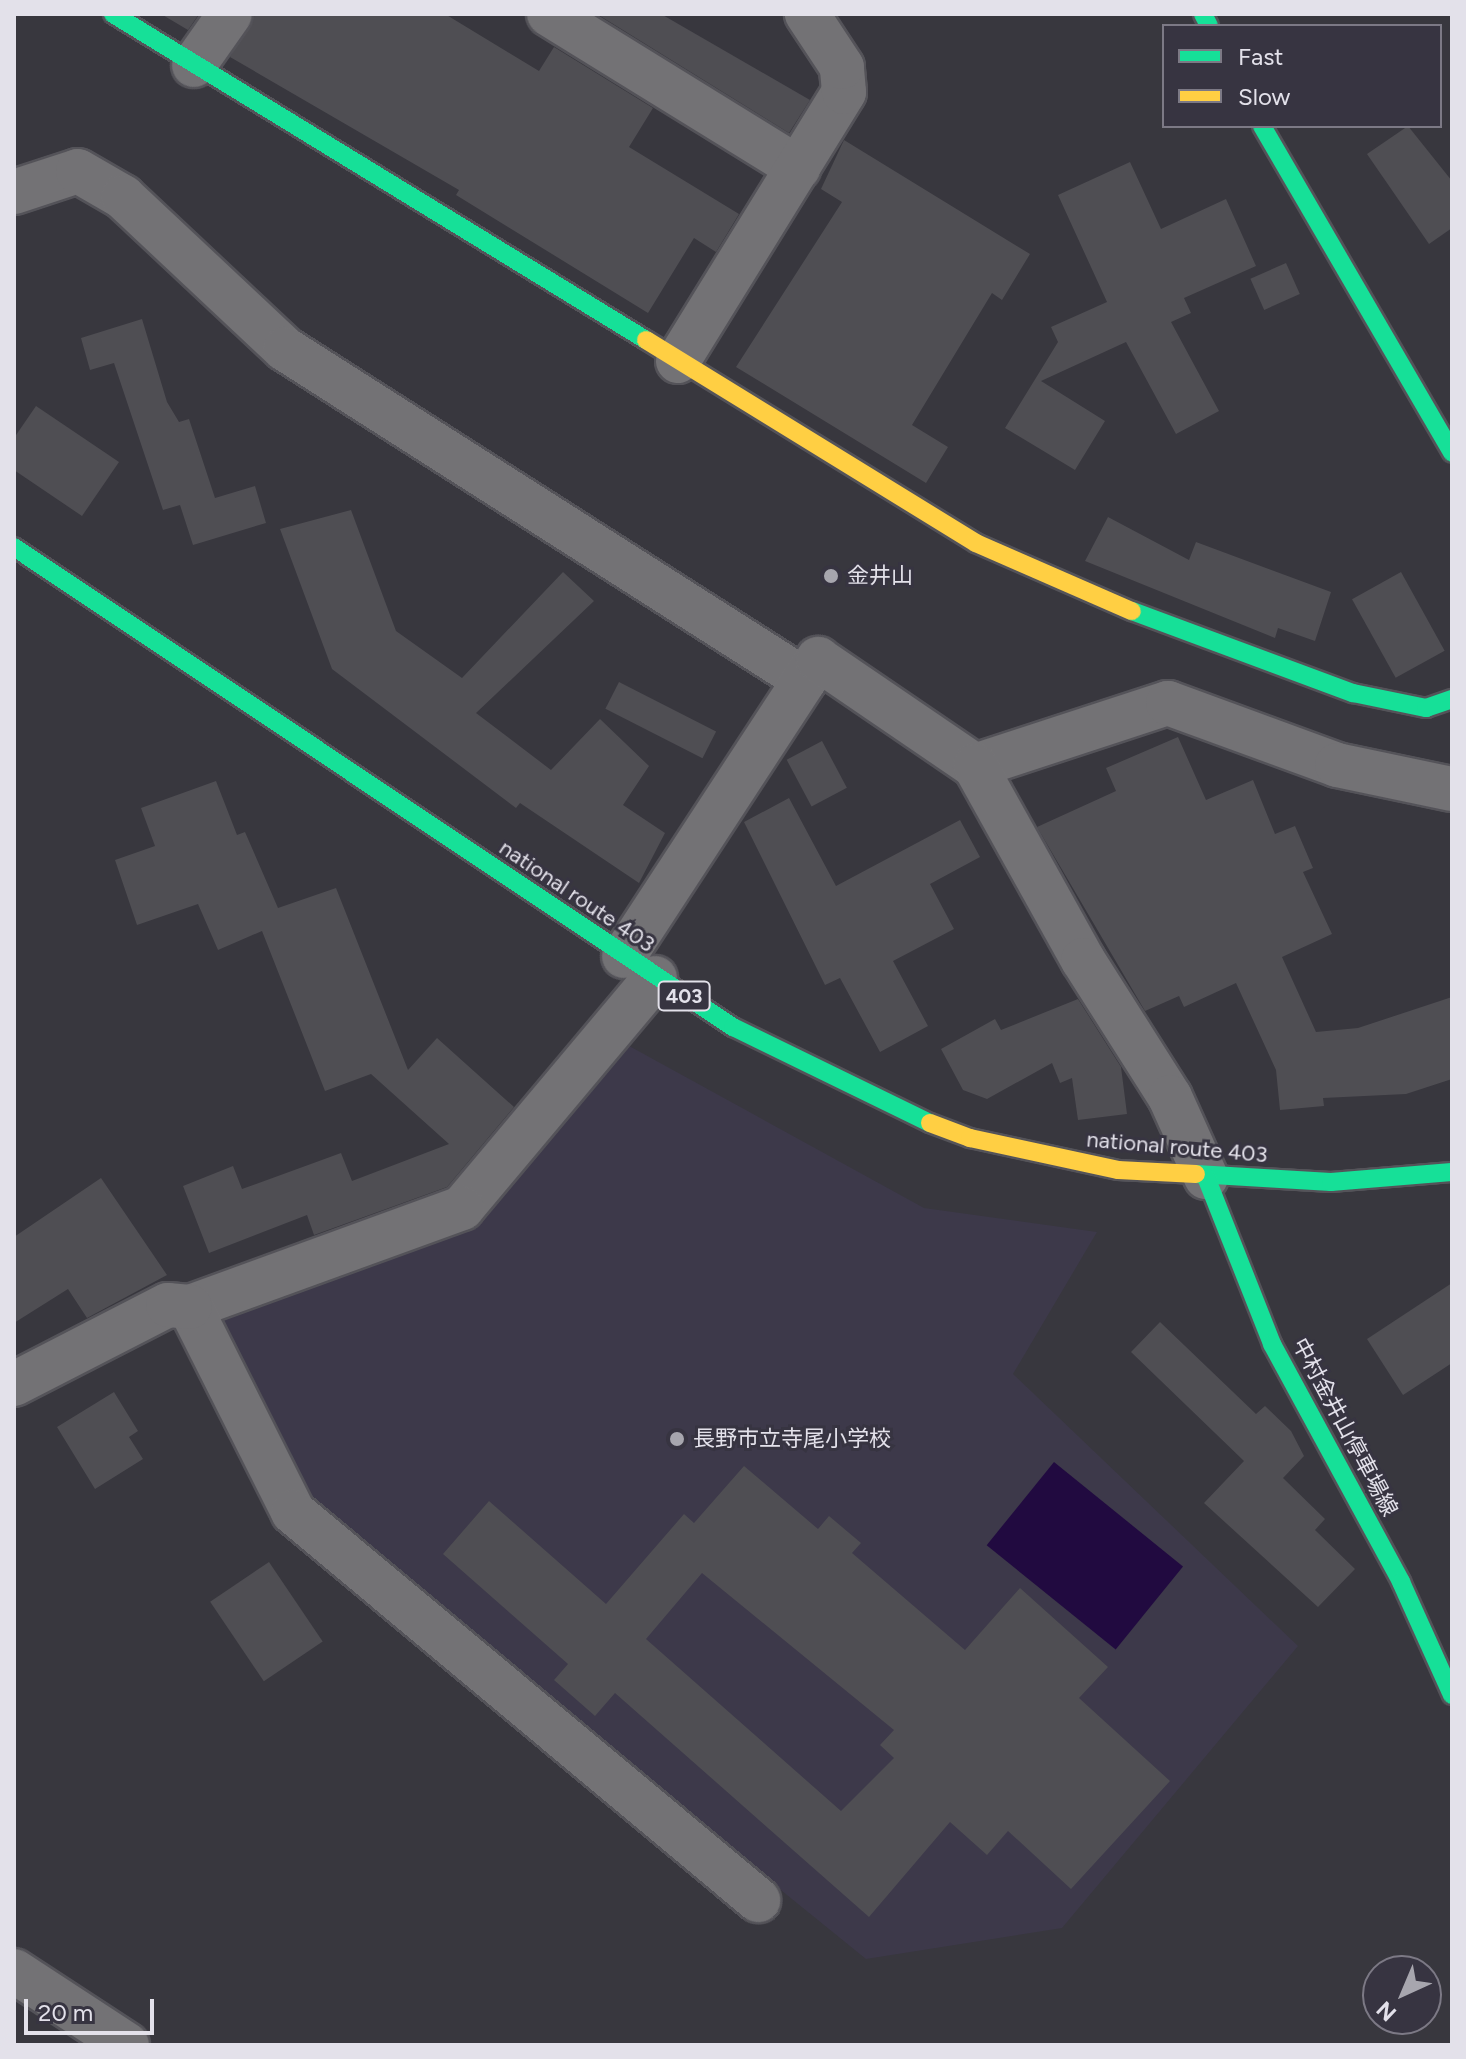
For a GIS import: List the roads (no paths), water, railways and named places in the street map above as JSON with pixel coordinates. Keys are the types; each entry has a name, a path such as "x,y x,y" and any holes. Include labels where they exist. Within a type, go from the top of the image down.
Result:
{"main road":[{"path":"113,14 976,543 1117,606 1368,697 1426,708 1452,699"},
{"path":"1263,128 1452,453"},
{"name":"national route 403","path":"14,547 640,967 815,1073 970,1138 1118,1170 1331,1182 1452,1172"},
{"name":"中村金井山停車場線","path":"1206,1177 1272,1344 1401,1582 1452,1695"}],"street":[{"path":"194,65 230,14"},
{"path":"549,14 798,168"},
{"path":"678,361 844,92 842,67 807,14"},
{"path":"14,192 78,171 123,197 296,357 805,680"},
{"path":"14,1384 168,1305 190,1307 462,1208 640,967 818,659 975,766 1083,960 1170,1097 1206,1177"},
{"path":"975,766 1168,703 1337,765 1452,789"},
{"path":"190,1307 293,1512 758,1900"},
{"path":"14,1971 127,2045"}],"place":[{"name":"金井山","path":"831,576"},
{"name":"長野市立寺尾小学校","path":"677,1439"}]}
